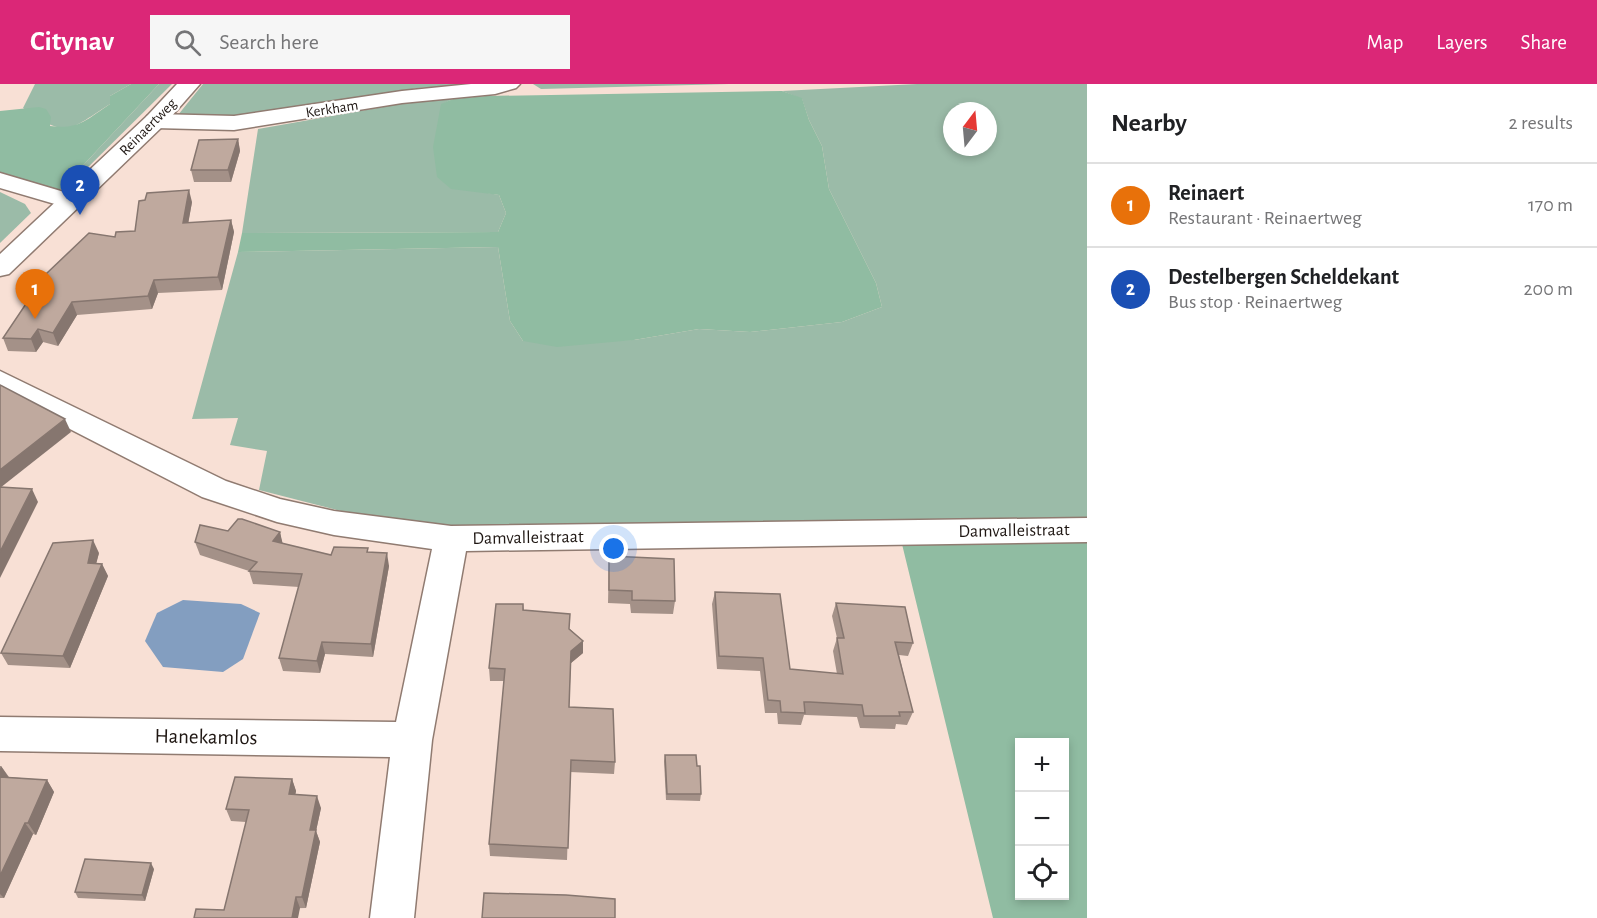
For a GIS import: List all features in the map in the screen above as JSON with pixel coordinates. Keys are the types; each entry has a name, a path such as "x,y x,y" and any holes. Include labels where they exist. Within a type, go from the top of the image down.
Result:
{"street":[{"name":"Reinaertweg","path":"0,268 72,202 155,121 189,84"},
{"name":"Kerkham","path":"155,121 234,123 267,120 402,97 495,88 509,84"},
{"path":"0,180 72,202"},
{"name":"Damvalleistraat","path":"0,381 214,489 277,510 334,523 451,539 1087,530"},
{"path":"392,918 412,740 451,539"},
{"name":"Hanekamlos","path":"0,734 412,740"}],"green space":[{"path":"35,84 131,84 110,96 110,104 67,128 49,124 23,108"},
{"path":"131,84 159,84 61,189 51,191 0,172 0,111 39,107 46,109 51,117 50,126 76,125 110,104 110,96"},
{"path":"159,84 172,84 65,190 61,189"},
{"path":"203,84 491,84 418,88 267,114 225,118 178,115"},
{"path":"533,84 729,84 541,89"},
{"path":"917,84 1087,84 1087,522 471,529 376,520 259,490 267,451 230,445 238,418 192,419 238,252 498,247 510,321 523,341 634,340 699,329 750,332 842,322 882,307 876,283 829,189 822,146 802,99 782,91"},
{"path":"782,91 802,98 809,120 822,146 829,189 876,283 882,307 842,322 750,332 699,329 634,340 557,347 523,341 510,321 498,247 238,252 242,233 498,232 506,213 499,195 451,189 437,177 433,147 441,104 453,99 486,96"},
{"path":"453,99 441,105 477,191 499,195 506,213 498,232 242,233 258,129 417,101"},
{"path":"0,192 25,204 31,213 0,243"},
{"path":"1087,539 1087,918 993,918 901,540"}],"water":[{"path":"183,600 241,604 260,613 243,659 223,672 163,667 145,641 157,613"}],"building":[{"path":"238,139 228,170 191,170 199,140"},
{"path":"189,190 183,223 231,220 218,277 154,280 148,296 72,302 53,333 38,329 31,339 3,338 46,274 89,233 115,237 116,232 135,231 139,201 145,200 147,193"},
{"path":"0,385 65,419 0,470"},
{"path":"0,487 32,489 0,552"},
{"path":"238,519 280,532 273,541 331,555 334,547 368,548 367,552 387,553 371,644 322,642 317,661 279,658 302,574 249,571 257,562 195,542 200,525 228,531"},
{"path":"93,540 88,563 102,564 63,656 1,653 53,543"},
{"path":"609,556 674,559 675,601 632,600 632,591 609,590"},
{"path":"715,592 780,594 790,669 843,674 837,638 844,638 836,603 905,607 913,643 895,642 913,712 899,712 900,716 864,716 862,705 804,702 805,713 781,712 780,701 768,700 763,658 719,656"},
{"path":"496,604 523,604 523,610 570,614 569,629 583,641 571,651 569,707 613,709 615,762 571,760 568,848 489,844 505,669 489,668"},
{"path":"665,755 696,755 697,766 700,766 701,794 667,794"},
{"path":"0,777 47,780 28,823 25,823 0,876"},
{"path":"235,777 292,779 289,794 317,796 310,830 316,830 302,897 296,897 292,918 194,918 196,909 224,910 249,810 226,809"},
{"path":"85,859 151,863 142,895 75,892"},
{"path":"484,893 615,899 615,918 482,918"}],"place":[{"name":"Destelbergen Scheldekant","path":"80,215"},
{"name":"Reinaert","path":"35,319"}]}
